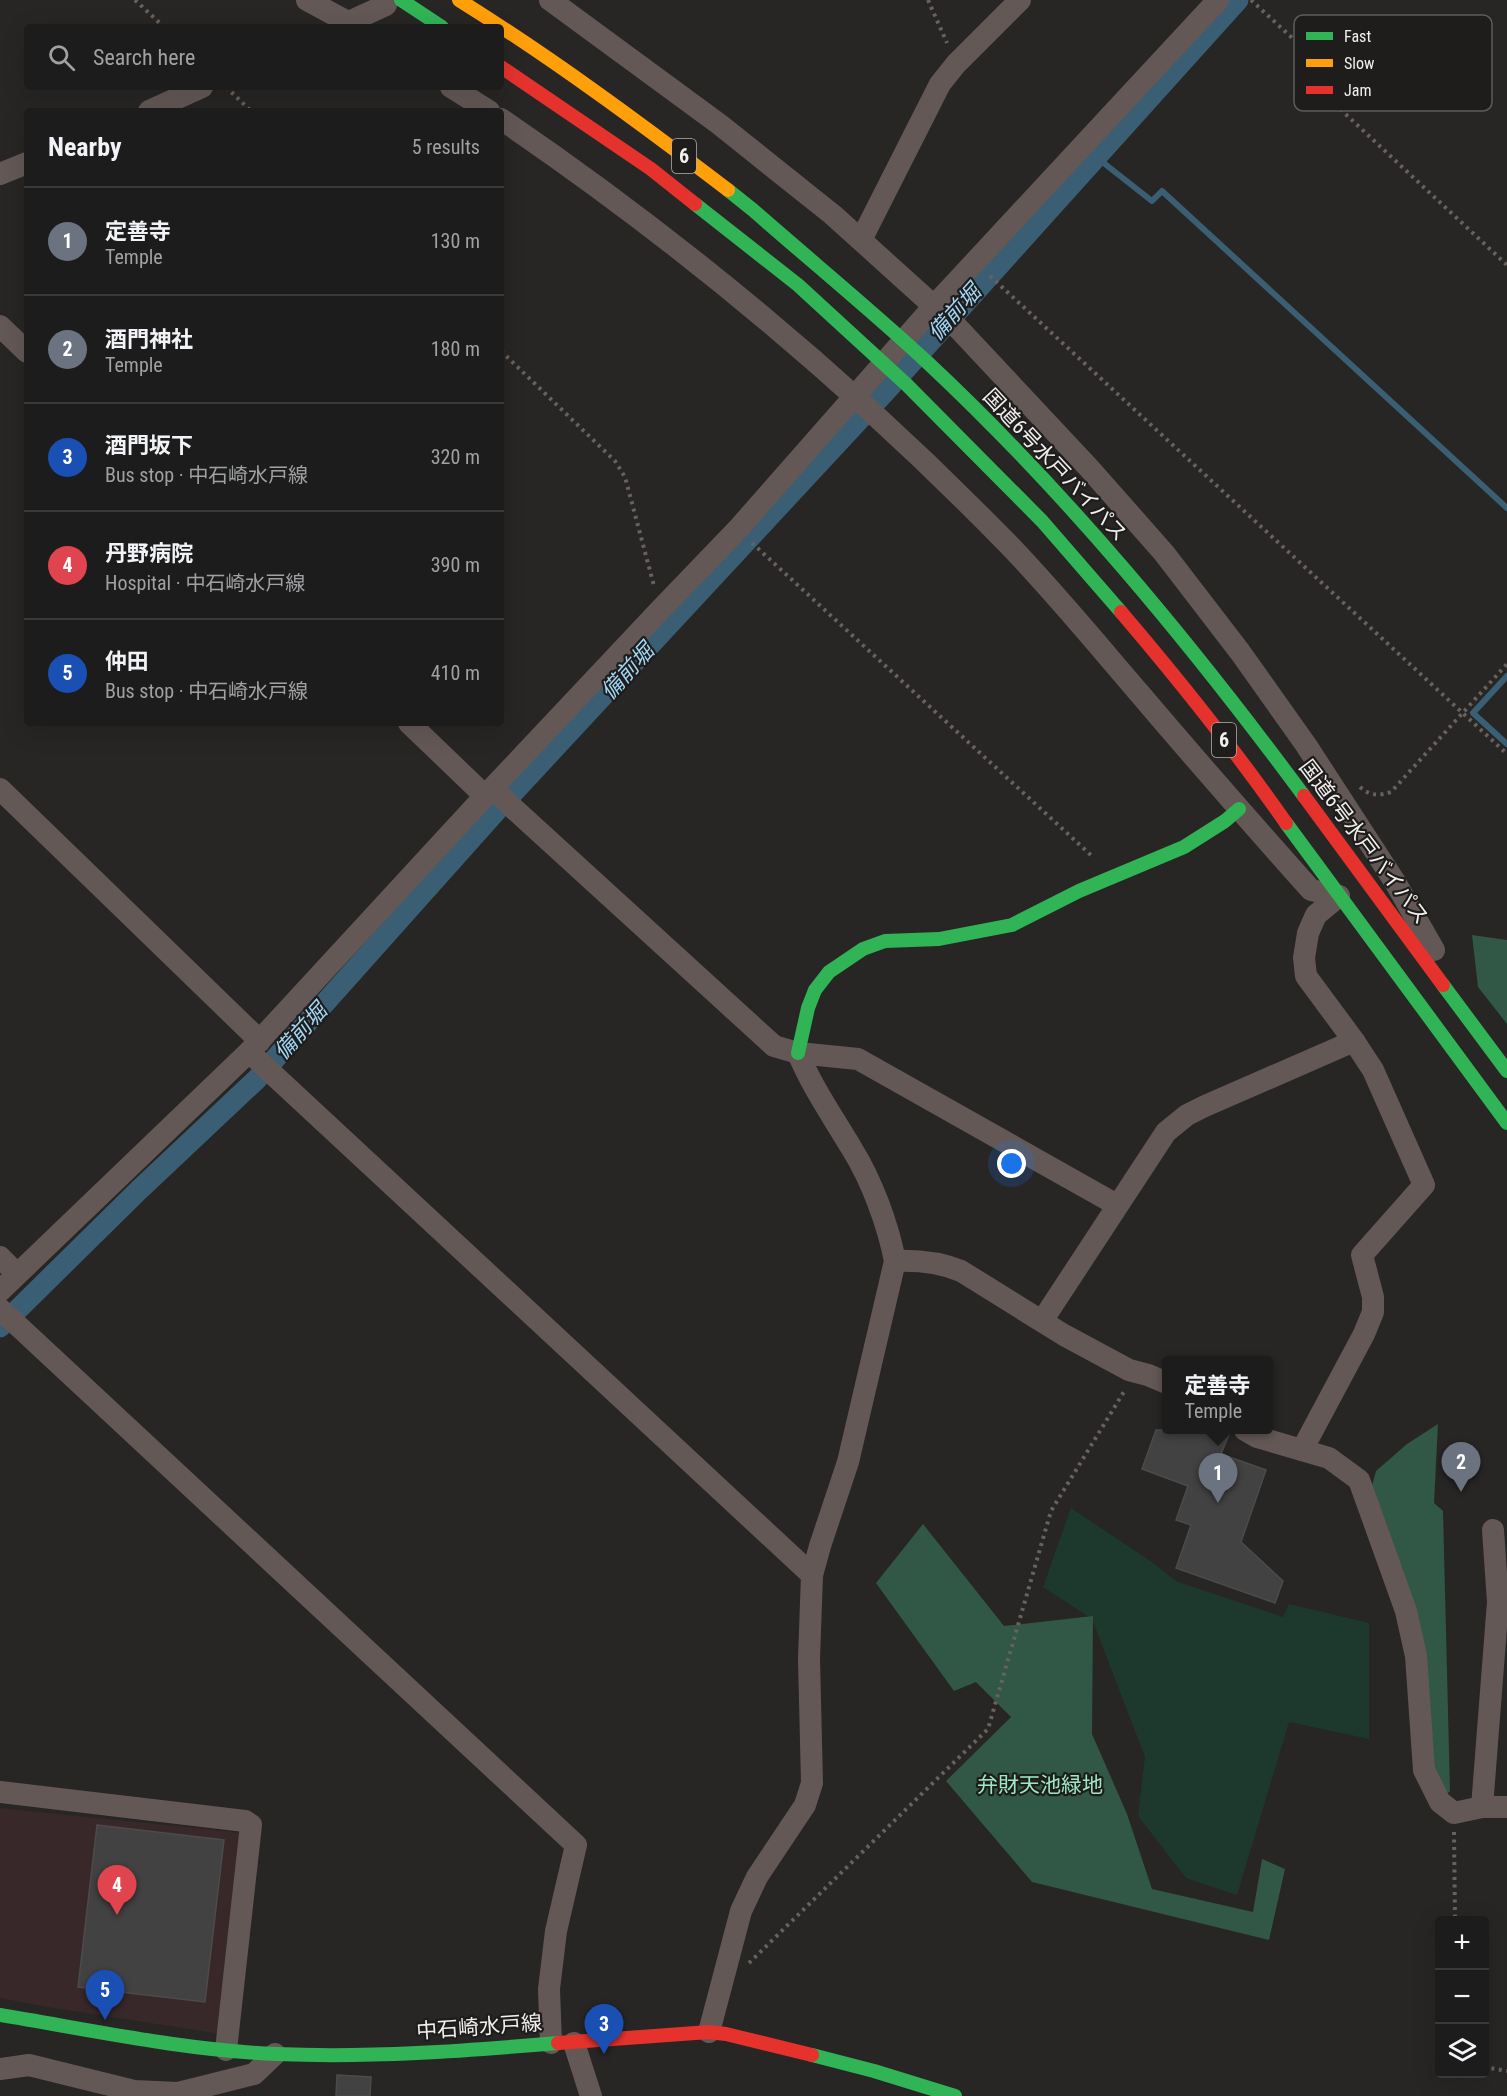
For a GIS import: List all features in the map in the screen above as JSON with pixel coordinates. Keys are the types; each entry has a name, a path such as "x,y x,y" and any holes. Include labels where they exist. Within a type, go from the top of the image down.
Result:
{"main road":[{"name":"国道6号水戸バイパス","path":"459,0 498,24"},
{"path":"393,3 436,24"},
{"name":"国道6号水戸バイパス","path":"504,28 677,150 753,210 927,362 1039,474 1164,615 1245,717 1507,1071"},
{"name":"6","path":"504,69 651,169 798,285 875,354 1042,521 1150,646 1258,783 1507,1123"},
{"path":"798,1053 808,1008 815,990 830,972 863,949 885,941 939,939 1012,925 1113,876 1184,847 1225,821 1239,809"},
{"name":"中石崎水戸線","path":"0,2015 116,2036 275,2054 398,2054 710,2032 874,2071 955,2096"}],"street":[{"path":"307,0 347,24"},
{"path":"550,0 719,124 833,215 944,316 1097,476 1164,554 1240,652 1306,745 1395,882 1483,1039"},
{"path":"861,240 940,84 956,64 1020,0"},
{"path":"0,1291 16,1273 260,1057 497,796 660,610 738,529 864,406 1218,0"},
{"path":"351,24 393,3"},
{"path":"156,108 195,90"},
{"path":"456,90 484,108"},
{"path":"504,121 564,162 709,272 864,406 955,490 1073,614 1311,890 1339,896"},
{"path":"0,174 24,164"},
{"path":"0,326 24,349"},
{"path":"413,726 497,796 774,1046 798,1053 858,1059 1117,1205"},
{"path":"0,789 260,1057 813,1575"},
{"path":"1302,1450 1364,1334 1373,1312 1373,1297 1362,1255 1424,1185 1373,1070 1306,976 1305,958 1308,933 1316,915 1339,896"},
{"path":"1042,1320 1166,1132 1187,1115 1354,1041"},
{"path":"710,2032 741,1911 758,1877 805,1805 812,1783 809,1659 813,1575 820,1546 848,1462 895,1262 890,1236 854,1152 807,1077 798,1053"},
{"path":"0,1257 16,1273"},
{"path":"895,1262 923,1260 961,1271 1064,1335 1129,1370 1162,1381"},
{"path":"7,1315 576,1845 556,1931 549,1989 551,2043"},
{"path":"1252,1434 1329,1458 1359,1480 1406,1611 1416,1656 1424,1770 1440,1802 1454,1814 1482,1807 1507,1807"},
{"path":"1482,1807 1503,1602 1493,1530"},
{"path":"0,1792 245,1821 251,1826 226,2050"},
{"path":"574,2043 591,2096"},
{"path":"0,2069 29,2065 134,2091 178,2094 254,2074 275,2054"}],"path":[{"path":"135,0 161,24"},
{"path":"928,0 956,64"},
{"path":"1251,0 1294,40"},
{"path":"229,90 248,108"},
{"path":"1342,111 1507,265"},
{"path":"997,283 1507,754"},
{"path":"504,354 615,461 625,477 660,610"},
{"path":"757,547 1113,876"},
{"path":"1358,786 1366,793 1380,796 1391,792 1507,664"},
{"path":"746,1966 988,1729 1052,1511 1137,1372"},
{"path":"1454,1814 1455,1916"},
{"path":"1489,2068 1507,2071"}],"shaded area":[{"path":"0,1808 243,1833 221,2034 0,1998"}],"green space":[{"path":"1472,935 1507,940 1507,1024 1478,987"},
{"path":"1438,1424 1434,1503 1443,1511 1450,1792 1444,1793 1433,1766 1371,1489 1376,1471 1407,1444"},
{"path":"1071,1508 1152,1562 1176,1581 1283,1617 1289,1604 1369,1623 1369,1739 1289,1722 1237,1895 1186,1878 1138,1816 1145,1757 1092,1619 1043,1587"},
{"name":"弁財天池緑地","path":"923,1524 1004,1626 1093,1616 1092,1734 1127,1814 1152,1889 1253,1912 1262,1859 1285,1869 1269,1940 1032,1882 946,1781 1011,1717 976,1682 954,1691 876,1583"}],"building":[{"path":"1156,1430 1162,1430 1162,1434 1229,1434 1221,1454 1266,1470 1241,1542 1283,1581 1275,1603 1176,1568 1191,1525 1176,1520 1188,1486 1142,1469"},
{"path":"97,1825 224,1840 205,2002 78,1987"},
{"path":"337,2075 371,2077 370,2096 336,2096"}],"waterway":[{"name":"備前堀","path":"0,1327 139,1190 257,1079 498,809 884,393 1238,0"},
{"path":"1096,157 1152,201 1162,191 1507,508"},
{"path":"1507,676 1473,713 1507,744"}],"traffic: fast":[{"path":"401,0 437,24"},
{"path":"728,190 927,362 1029,463 1078,516 1172,626 1304,796"},
{"path":"695,204 798,285 907,385 1042,521 1121,612"},
{"path":"798,1053 808,1008 815,990 829,972 863,949 885,941 939,939 1012,925 1079,891 1184,847 1225,821 1239,809"},
{"path":"1286,823 1507,1123"},
{"path":"1443,985 1507,1071"},
{"path":"0,2015 172,2044 276,2054 382,2054 558,2043"},
{"path":"812,2055 955,2096"}],"traffic: slow":[{"path":"459,0 496,24"},
{"path":"504,29 662,140 728,190"}],"traffic: jam":[{"path":"504,69 651,169 695,204"},
{"path":"1121,612 1206,716 1286,823"},
{"path":"1304,796 1443,985"},
{"path":"558,2043 709,2032 812,2055"}],"place":[{"name":"酒門神社","path":"1461,1492"},
{"name":"定善寺","path":"1218,1503"},
{"name":"丹野病院","path":"117,1915"},
{"name":"仲田","path":"105,2020"},
{"name":"酒門坂下","path":"604,2054"}]}
